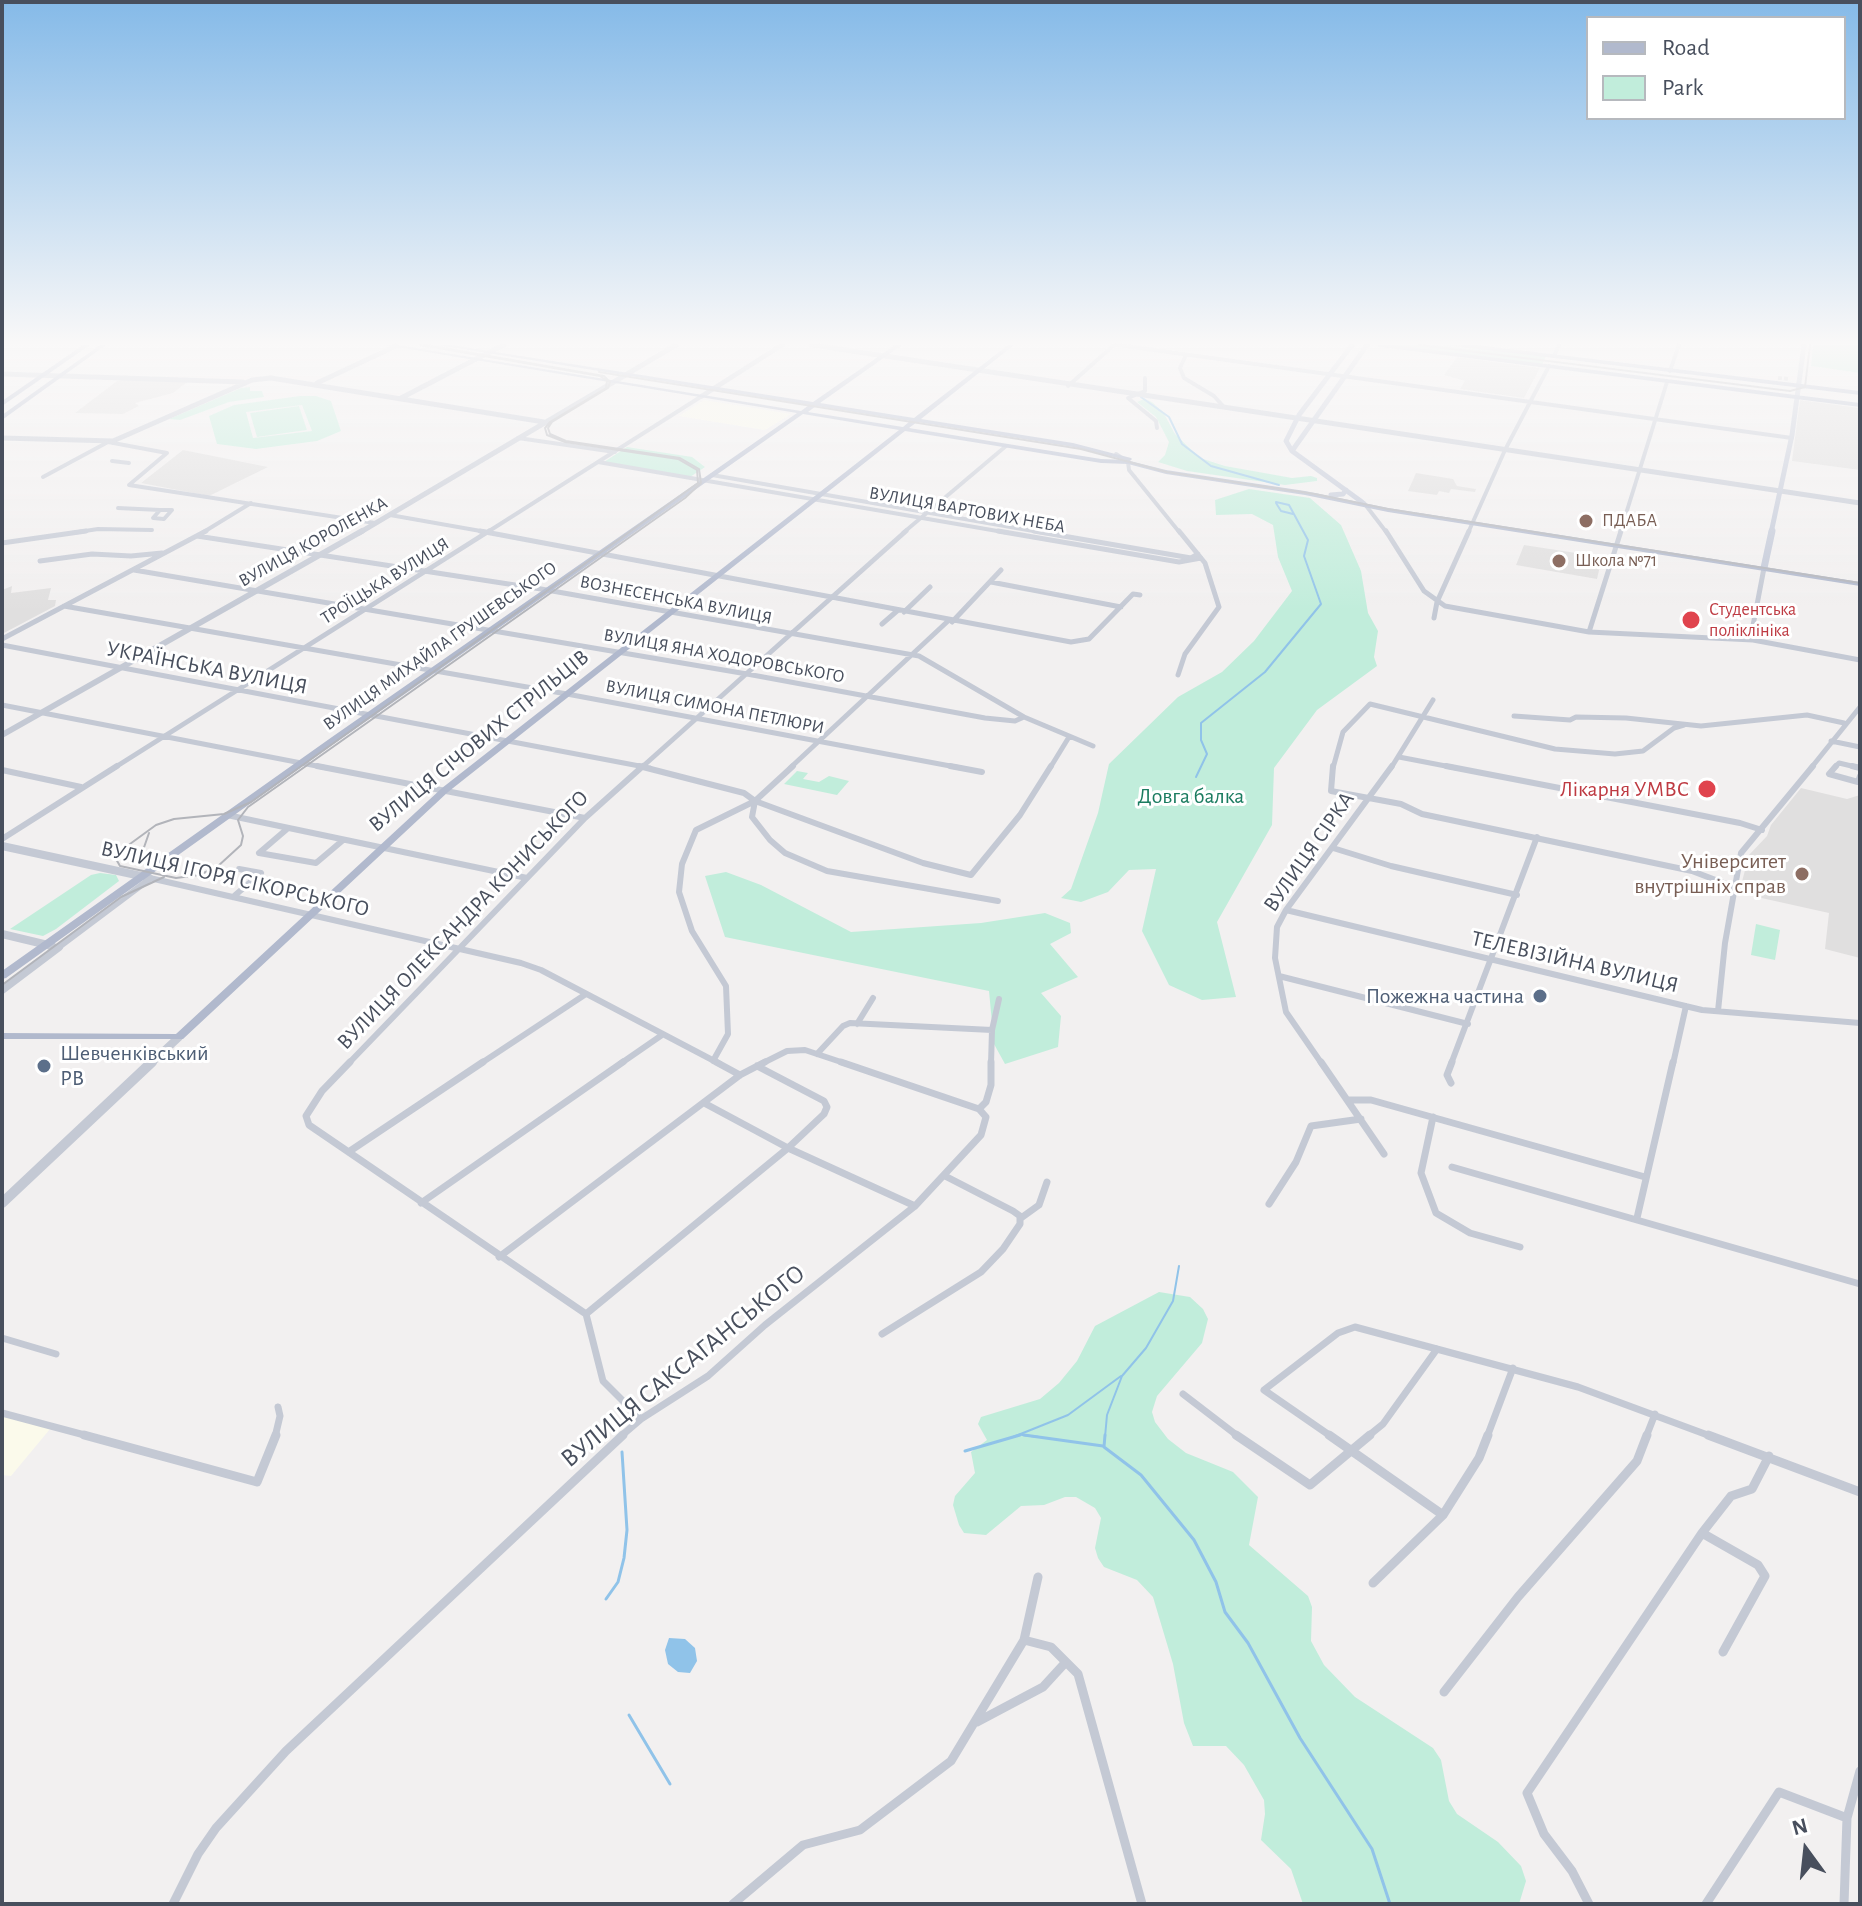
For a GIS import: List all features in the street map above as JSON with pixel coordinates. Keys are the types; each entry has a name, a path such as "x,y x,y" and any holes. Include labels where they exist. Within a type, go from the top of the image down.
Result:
{"main road":[{"name":"ВУЛИЦЯ МИХАЙЛА ГРУШЕВСЬКОГО","path":"2,976 772,434"},
{"name":"ВУЛИЦЯ СІЧОВИХ СТРІЛЬЦІВ","path":"179,1037 445,790 898,434"},
{"path":"934,434 1860,582"},
{"path":"1003,434 1073,445 1161,471 1235,481"},
{"path":"1288,434 1286,437 1292,451 1365,504"},
{"path":"1292,451 1304,434"},
{"path":"1764,567 1793,434"},
{"path":"1073,445 1104,446"},
{"path":"1284,489 1331,495 1365,504"},
{"path":"1331,495 1343,494 1346,490"},
{"path":"2,1036 179,1037"}],"street":[{"path":"43,477 127,434"},
{"name":"ВУЛИЦЯ КОРОЛЕНКА","path":"2,735 390,515 525,434"},
{"name":"ТРОЇЦЬКА ВУЛИЦЯ","path":"2,839 643,434"},
{"path":"1403,434 1860,503"},
{"path":"1434,618 1437,602 1513,434"},
{"path":"1589,632 1650,434"},
{"path":"1763,434 1792,438"},
{"path":"2,438 108,442 167,453 129,485 375,523"},
{"path":"518,438 615,452"},
{"name":"ВУЛИЦЯ ОЛЕКСАНДРА КОНИСЬКОГО","path":"586,1314 309,1125 306,1116 311,1104 585,818 787,635 1006,446"},
{"path":"1108,462 1118,456"},
{"path":"112,461 129,463"},
{"name":"ВУЛИЦЯ ВАРТОВИХ НЕБА","path":"598,462 927,512 1190,560"},
{"path":"1130,464 1208,570 1219,607 1185,655 1178,675"},
{"name":"ВУЛИЦЯ ВАРТОВИХ НЕБА","path":"821,497 921,517 1190,560 1199,556"},
{"path":"2,642 197,536 251,503"},
{"path":"1365,504 1424,591 1437,602 1589,632 1753,640 1860,660"},
{"path":"118,508 160,510"},
{"path":"390,515 1071,642 1093,637 1133,594 1140,595"},
{"path":"2,543 98,529 152,530"},
{"name":"ВОЗНЕСЕНСЬКА ВУЛИЦЯ","path":"197,536 547,590 926,658 1024,717 1093,746"},
{"path":"40,561 92,554 131,556 165,553"},
{"path":"1753,640 1751,636 1764,567"},
{"name":"ВУЛИЦЯ ЯНА ХОДОРОВСЬКОГО","path":"134,570 1008,721 1024,717"},
{"path":"713,1061 728,1034 726,986 692,931 679,892 682,864 696,830 755,801 1001,570"},
{"path":"991,582 1121,607"},
{"path":"882,624 930,587"},
{"name":"ВУЛИЦЯ СИМОНА ПЕТЛЮРИ","path":"64,606 567,694 982,772"},
{"name":"УКРАЇНСЬКА ВУЛИЦЯ","path":"2,642 121,668 642,766 744,793 755,801 923,863 971,875 1020,815 1069,737"},
{"name":"ВУЛИЦЯ СІРКА","path":"1384,1154 1286,1012 1275,958 1277,927 1286,910 1399,757 1433,700"},
{"path":"1684,725 1674,728 1643,751 1615,754 1555,749 1370,704 1343,732 1333,763 1331,791 1401,804 1422,814 1692,871 1734,887"},
{"path":"2,705 585,818"},
{"path":"1718,1011 1741,853 1860,707"},
{"path":"1514,716 1570,720 1576,717 1626,718 1684,725 1807,715 1844,723"},
{"path":"1831,741 1860,747"},
{"path":"1399,757 1740,823 1762,830"},
{"path":"1860,768 1839,763 1829,774 1858,782 1860,776"},
{"path":"2,770 82,787"},
{"path":"755,801 752,817 770,840 785,853 809,864 836,873 998,901"},
{"path":"227,815 527,878"},
{"path":"287,829 259,853 316,863 343,841"},
{"path":"1451,1083 1447,1075 1537,837"},
{"name":"ВУЛИЦЯ ІГОРЯ СІКОРСЬКОГО","path":"2,846 521,963 740,1075"},
{"path":"1333,848 1391,866 1517,895"},
{"path":"233,897 261,873 239,869"},
{"name":"ВУЛИЦЯ МИХАЙЛА ГРУШЕВСЬКОГО","path":"2,990 146,877"},
{"name":"ТЕЛЕВІЗІЙНА ВУЛИЦЯ","path":"1286,910 1686,1006 1860,1023"},
{"path":"2,934 59,947"},
{"path":"1279,976 1468,1024"},
{"path":"350,1151 586,994"},
{"path":"857,1024 873,998"},
{"path":"499,1257 706,1104 740,1075 791,1050 817,1054 979,1109 986,1102 991,1085 992,1030 999,999"},
{"path":"1637,1218 1686,1006"},
{"path":"817,1054 843,1026 857,1024 992,1030"},
{"path":"421,1203 662,1035"},
{"name":"ВУЛИЦЯ СІЧОВИХ СТРІЛЬЦІВ","path":"2,1203 179,1037"},
{"path":"641,1419 603,1381 586,1314 788,1148 824,1114 826,1104 757,1066"},
{"path":"1348,1100 1371,1100 1645,1177"},
{"path":"706,1104 788,1148 915,1206"},
{"name":"ВУЛИЦЯ САКСАГАНСЬКОГО","path":"173,1904 198,1854 216,1828 286,1751 641,1419 708,1376 765,1325 915,1206 945,1176 985,1126 986,1117 979,1109"},
{"path":"1433,1117 1421,1173 1436,1213 1470,1233 1520,1247"},
{"path":"1269,1204 1296,1162 1311,1126 1361,1119"},
{"path":"1452,1167 1860,1284"},
{"path":"945,1176 992,1199 1021,1218"},
{"path":"1021,1218 1039,1205 1047,1182"},
{"path":"882,1334 981,1272 1017,1231 1021,1218"},
{"path":"1443,1515 1264,1390 1338,1333 1355,1327 1513,1368 1655,1414 1860,1492"},
{"path":"2,1338 56,1354"},
{"path":"1183,1394 1218,1423 1310,1485 1383,1424 1437,1349"},
{"path":"1373,1583 1443,1515 1479,1458 1513,1368"},
{"path":"2,1413 257,1482 274,1442 280,1416 278,1407"},
{"path":"1444,1692 1518,1597 1637,1461 1655,1414"},
{"path":"1589,1904 1572,1871 1544,1834 1527,1793 1702,1533 1731,1496 1752,1489 1769,1456"},
{"path":"1702,1533 1758,1565 1765,1576 1723,1652"},
{"path":"733,1904 803,1845 860,1830 951,1761 1024,1640 1038,1577"},
{"path":"1024,1640 1051,1647 1078,1674 1142,1904"},
{"path":"974,1724 1043,1687 1065,1663"},
{"path":"1844,1904 1847,1818 1860,1771"},
{"path":"1706,1904 1779,1792 1847,1818"}],"shaded area":[{"path":"1796,434 1860,434 1860,470 1792,461"},
{"path":"183,450 268,467 209,496 141,483"},
{"path":"1416,473 1453,479 1457,486 1476,489 1475,492 1451,489 1449,493 1439,491 1437,495 1408,491"},
{"name":"Школа №71","path":"1524,545 1602,557 1597,579 1516,565"},
{"path":"12,586 11,593 51,588 48,600 56,600 55,606 2,634 2,590"},
{"name":"Університет внутрішніх справ","path":"1801,788 1847,799 1860,795 1860,958 1825,949 1829,913 1739,893 1749,855 1767,836 1771,825"},
{"path":"2,1416 50,1429 11,1476 2,1475"}],"green space":[{"path":"214,434 252,434 253,438 334,434 317,441 256,449 217,444"},
{"path":"1165,434 1175,434 1200,458 1225,466 1292,478 1311,476 1317,481 1285,485 1187,471 1158,462 1165,455 1169,442"},
{"path":"627,447 692,457 705,467 690,477 604,462"},
{"name":"Довга балка","path":"1249,489 1310,498 1341,525 1361,571 1368,613 1378,631 1374,657 1377,666 1317,710 1274,768 1272,825 1217,922 1236,997 1202,1000 1169,985 1142,931 1156,869 1129,870 1108,892 1081,902 1061,898 1071,889 1098,813 1109,764 1178,697 1222,672 1254,641 1292,591 1278,557 1273,525 1252,514 1216,515 1215,500"},
{"path":"797,771 808,773 803,779 819,782 829,776 849,781 837,795 784,784"},
{"path":"726,872 761,885 851,932 981,923 1045,913 1070,923 1071,933 1050,944 1078,977 1041,993 1061,1016 1058,1047 1005,1064 994,1044 989,991 725,937 705,876"},
{"path":"91,875 116,875 119,881 56,929 43,936 10,929"},
{"path":"1756,924 1780,930 1775,960 1751,955"},
{"path":"1159,1292 1190,1297 1203,1309 1208,1319 1202,1343 1157,1396 1152,1412 1155,1422 1168,1439 1186,1453 1233,1472 1258,1497 1249,1545 1308,1596 1312,1607 1311,1641 1324,1665 1355,1697 1433,1748 1441,1760 1449,1801 1457,1814 1498,1842 1521,1866 1526,1881 1519,1904 1303,1904 1291,1869 1261,1840 1264,1800 1244,1765 1226,1746 1193,1746 1184,1723 1173,1664 1153,1597 1137,1580 1104,1567 1098,1558 1095,1548 1101,1518 1095,1508 1076,1497 1065,1497 1044,1505 1021,1506 986,1535 964,1533 959,1525 953,1505 955,1496 975,1473 971,1452 987,1440 978,1424 981,1417 1040,1399 1059,1383 1077,1361 1095,1326"}],"water":[{"path":"669,1638 685,1639 695,1648 697,1661 690,1673 678,1672 668,1664 665,1650"}],"waterway":[{"path":"1177,434 1182,444 1211,466 1279,485"},
{"path":"1196,777 1207,754 1201,740 1201,723 1265,672 1321,604 1304,556 1308,540 1289,505 1276,502"},
{"path":"1276,503 1281,511 1293,514"},
{"path":"1105,1437 1107,1415 1122,1376 1146,1348 1173,1301 1179,1266"},
{"path":"1013,1437 1068,1415 1121,1376"},
{"path":"965,1451 1020,1435"},
{"path":"1022,1435 1035,1437"},
{"path":"1024,1435 1035,1437"},
{"path":"1105,1435 1104,1447 1141,1475 1194,1540 1216,1582 1225,1612 1248,1643 1300,1738 1372,1849 1390,1904"},
{"path":"1035,1437 1039,1437"},
{"path":"1035,1437 1103,1446"},
{"path":"606,1599 618,1582 624,1558 627,1530 622,1452"},
{"path":"629,1715 670,1784"}],"tram line":[{"path":"547,434 565,442 678,459 697,470 698,483 251,802 224,814 174,819 156,825 119,852 116,859 120,866 176,878 199,875 217,867 241,845 243,836 238,820 248,807 685,498 701,483 699,469 680,458 566,441 550,434"},
{"path":"987,434 1081,449 1167,472 1860,583"},
{"path":"141,856 149,833"},
{"path":"2,985 121,897 164,877"}],"place":[{"name":"ПДАБА","path":"1586,521"},
{"name":"Школа №71","path":"1559,561"},
{"name":"Студентська поліклініка","path":"1691,620"},
{"name":"Лікарня УМВС","path":"1707,789"},
{"name":"Університет внутрішніх справ","path":"1802,874"},
{"name":"Пожежна частина","path":"1540,996"},
{"name":"Шевченківський РВ","path":"44,1066"}]}
